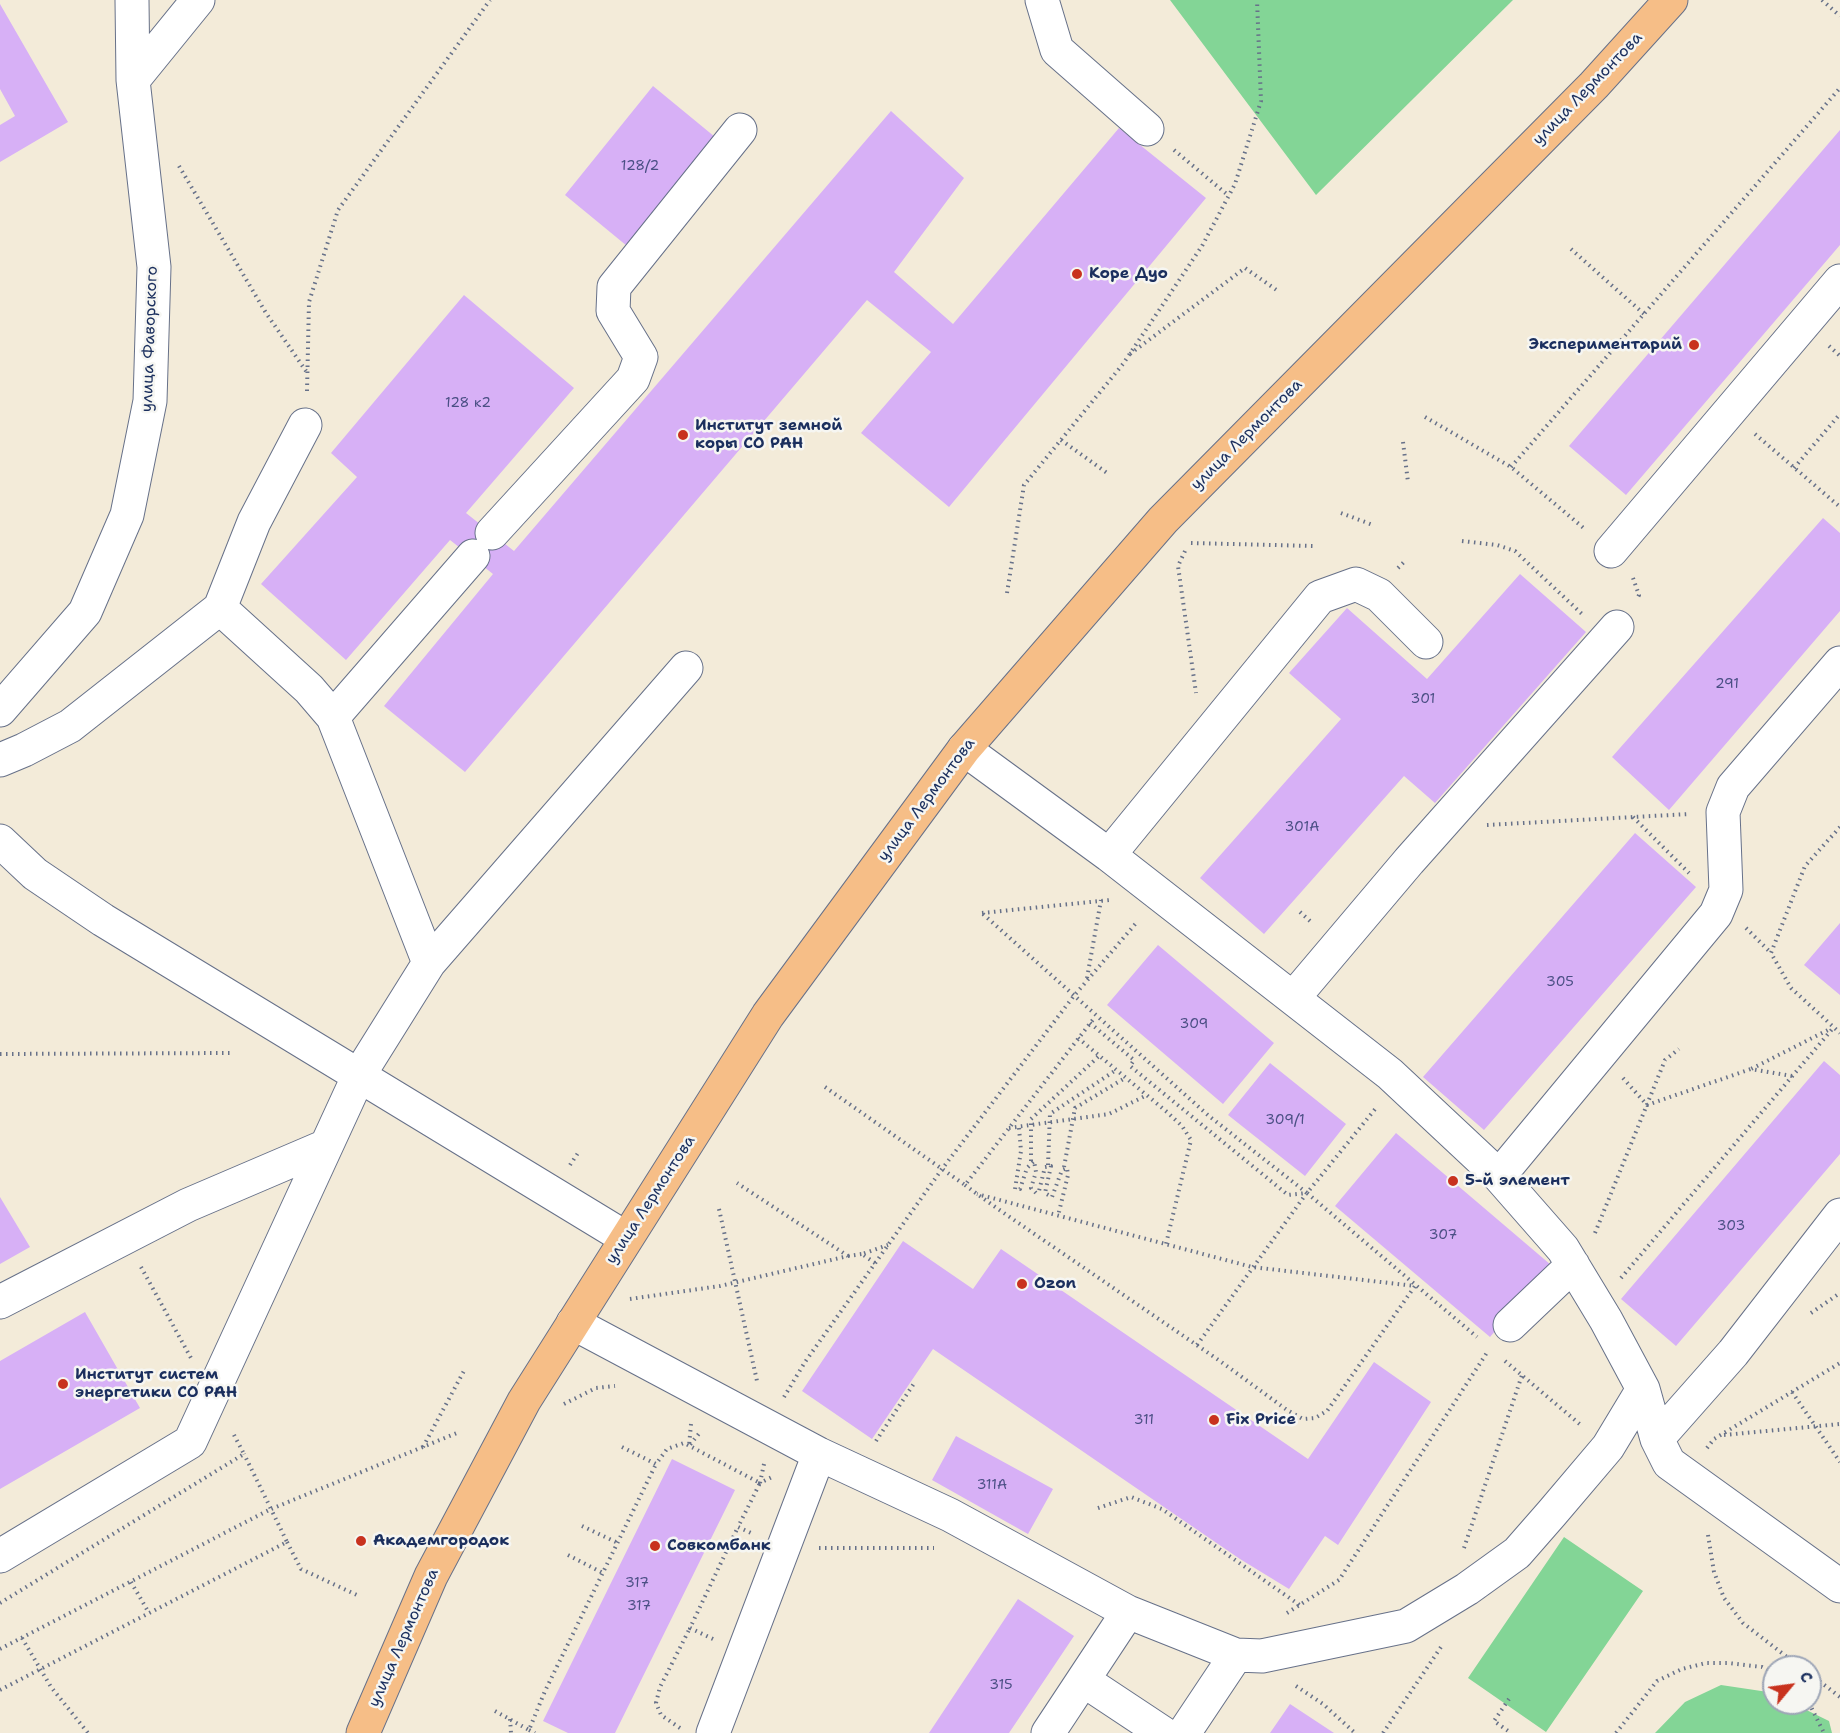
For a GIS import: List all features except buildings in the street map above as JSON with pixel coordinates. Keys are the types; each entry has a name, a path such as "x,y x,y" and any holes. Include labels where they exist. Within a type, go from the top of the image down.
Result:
{"main road":[{"name":"улица Лермонтова","path":"363,1733 431,1576 524,1401 768,1015 964,749 1163,520 1594,85 1671,0"}],"street":[{"name":"улица Фаворского","path":"0,710 85,612 127,515 150,401 154,267 133,80 132,0"},
{"path":"133,80 198,0"},
{"path":"1042,0 1057,50 1147,129"},
{"path":"333,717 482,545 633,379 641,357 613,311 614,287 740,130"},
{"path":"1611,551 1840,281"},
{"path":"0,760 69,726 220,608 254,522 305,425"},
{"path":"1109,855 1320,597 1356,584 1379,595 1426,642"},
{"path":"220,608 309,689 333,717 429,963"},
{"path":"1294,997 1438,828 1612,633"},
{"path":"1499,1176 1716,914 1726,890 1723,812 1733,787 1840,663"},
{"path":"0,1556 190,1442 358,1075 429,963 686,668"},
{"path":"964,749 1161,894 1294,997 1398,1081 1499,1176 1563,1249 1573,1265 1643,1389 1657,1439 1669,1463 1840,1586"},
{"path":"1,837 34,874 103,920 626,1238"},
{"path":"0,1302 188,1205 326,1146"},
{"path":"1657,1439 1733,1353 1840,1215"},
{"path":"1510,1325 1573,1265"},
{"path":"573,1323 819,1454 950,1515 1128,1612 1249,1655 1406,1626 1446,1602 1517,1553 1608,1448 1643,1389"},
{"path":"713,1733 819,1454"},
{"path":"1048,1733 1128,1612"},
{"path":"1184,1733 1249,1655"},
{"path":"1083,1680 1163,1733"}],"path":[{"path":"305,425 309,302 338,210 490,0"},
{"path":"1007,593 1024,485 1127,356 1202,246 1235,184 1261,101 1257,0"},
{"path":"1822,0 1840,16"},
{"path":"1510,467 1840,88"},
{"path":"1147,129 1229,196"},
{"path":"173,156 266,313 306,373"},
{"path":"1571,249 1644,314"},
{"path":"1127,356 1245,268 1278,291"},
{"path":"1729,412 1840,507"},
{"path":"1794,468 1840,414"},
{"path":"1425,417 1510,467 1611,551 1635,580 1639,595 1612,633 1515,551 1497,545 1462,541"},
{"path":"1061,440 1107,472"},
{"path":"1403,442 1408,482"},
{"path":"1341,513 1373,525"},
{"path":"1203,740 1178,566 1190,543 1313,546"},
{"path":"1438,828 1723,812"},
{"path":"1633,817 1720,903"},
{"path":"1840,827 1805,866 1771,953 1791,988 1840,1033"},
{"path":"1087,981 1109,855"},
{"path":"1161,894 982,913 1095,1017 1209,1116 1307,1193 1481,1340"},
{"path":"796,1376 942,1169 1073,997 1161,894"},
{"path":"965,1185 1095,1017"},
{"path":"1090,1023 1134,1060 1130,1066 1288,1195 1307,1193"},
{"path":"1647,1105 1751,1069 1834,1027"},
{"path":"1597,1306 1834,1027"},
{"path":"1078,1038 1182,1126 1191,1140 1166,1245"},
{"path":"1573,1265 1590,1246 1665,1060 1679,1049"},
{"path":"0,1054 232,1053"},
{"path":"1601,1054 1647,1105"},
{"path":"1019,1128 1020,1157 1015,1189 1020,1189 1031,1161 1031,1119 1099,1056"},
{"path":"1751,1069 1792,1076"},
{"path":"1031,1161 1036,1163 1030,1188 1036,1193 1048,1165 1050,1114 1116,1070"},
{"path":"1048,1165 1052,1170 1045,1193 1052,1197 1064,1167 1076,1107 1125,1078"},
{"path":"1197,1345 1307,1193 1398,1081"},
{"path":"825,1087 1303,1419 1315,1418 1327,1411 1415,1286"},
{"path":"1009,1128 1109,1114 1147,1095"},
{"path":"570,1166 578,1153"},
{"path":"1058,1216 1068,1175 1067,1168 1064,1167"},
{"path":"737,1183 848,1256"},
{"path":"977,1194 1252,1267 1415,1286"},
{"path":"719,1209 758,1386"},
{"path":"620,1300 735,1282 862,1254 889,1244"},
{"path":"862,1254 875,1263"},
{"path":"1293,1610 1339,1580 1490,1348 1608,1448"},
{"path":"1704,1452 1720,1435 1840,1363"},
{"path":"423,1447 465,1369"},
{"path":"1446,1602 1522,1375"},
{"path":"856,1471 915,1382"},
{"path":"558,1409 596,1389 621,1386"},
{"path":"1792,1392 1840,1462"},
{"path":"1720,1435 1840,1424"},
{"path":"0,1649 271,1509 457,1433"},
{"path":"529,1730 545,1691 656,1464 667,1449 684,1443 760,1483 660,1687 656,1703 661,1715 682,1729"},
{"path":"622,1447 656,1464"},
{"path":"244,1454 301,1569 359,1596"},
{"path":"1098,1508 1131,1497 1162,1509 1301,1606"},
{"path":"582,1526 618,1543"},
{"path":"738,1527 784,1548 944,1548"},
{"path":"0,1690 287,1542"},
{"path":"1708,1543 1714,1572 1724,1598 1743,1623 1784,1655"},
{"path":"568,1555 603,1572"},
{"path":"131,1582 149,1613"},
{"path":"690,1628 744,1653"},
{"path":"22,1638 51,1687 88,1733"},
{"path":"1249,1655 1323,1704 1355,1733"},
{"path":"1616,1733 1657,1681 1682,1669 1706,1663 1762,1667"},
{"path":"1822,1683 1840,1697"},
{"path":"1509,1699 1494,1721 1511,1733"},
{"path":"495,1711 535,1733"},
{"path":"1815,1715 1824,1733"},
{"path":"510,1719 512,1733"}],"green space":[{"path":"1170,0 1513,0 1316,195"},
{"path":"1564,1537 1643,1591 1546,1732 1468,1678"},
{"path":"1721,1685 1762,1691 1762,1715 1817,1715 1829,1721 1832,1733 1655,1733 1685,1702"}],"place":[{"name":"Коре Дуо","path":"1077,274"},
{"name":"Экспериментарий","path":"1694,345"},
{"name":"Институт земной коры СО РАН","path":"683,435"},
{"name":"5-й элемент","path":"1453,1181"},
{"name":"Ozon","path":"1022,1284"},
{"name":"Институт систем энергетики СО РАН","path":"63,1384"},
{"name":"Fix Price","path":"1214,1420"},
{"name":"Академгородок","path":"361,1541"},
{"name":"Совкомбанк","path":"655,1546"}]}
